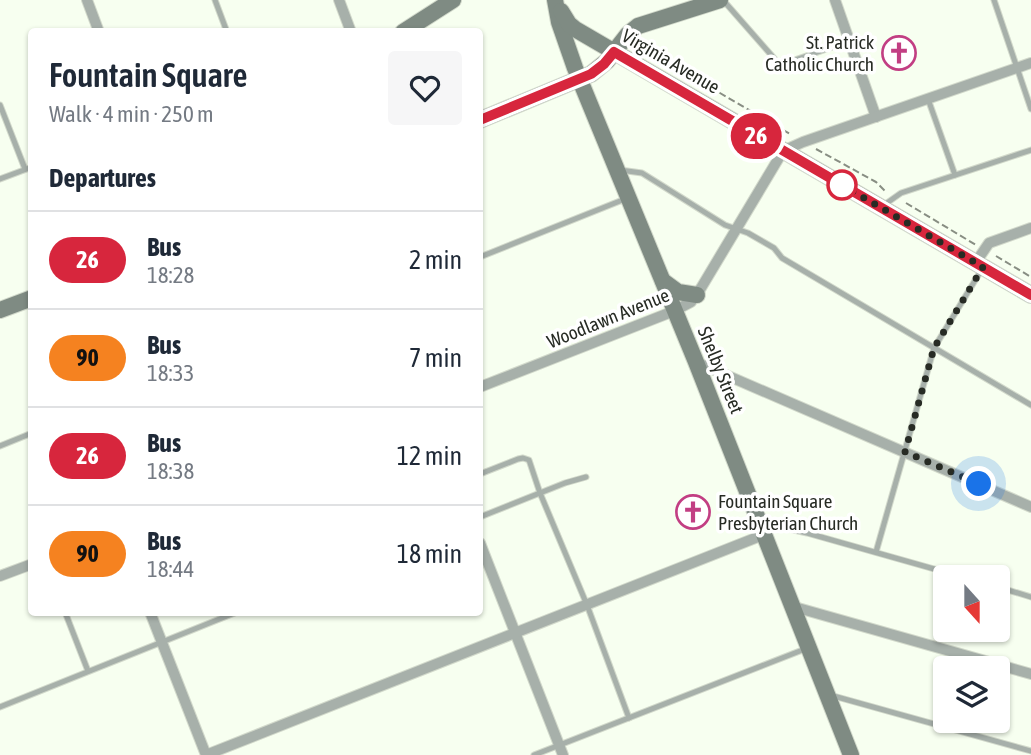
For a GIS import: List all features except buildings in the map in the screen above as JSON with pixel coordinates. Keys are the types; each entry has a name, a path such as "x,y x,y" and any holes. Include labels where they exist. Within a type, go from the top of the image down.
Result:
{"main road":[{"name":"Virginia Avenue","path":"555,0 565,19 575,29 881,207 981,260 1031,295"},
{"name":"Shelby Street","path":"555,0 559,22 580,79 696,362 851,755"},
{"path":"483,119 580,79 600,68 638,26 686,6 721,0"},
{"path":"409,28 451,1"},
{"path":"660,276 674,290 697,295"},
{"path":"0,310 28,303"}],"street":[{"path":"87,0 98,28"},
{"path":"339,0 350,28"},
{"path":"835,0 876,117"},
{"path":"783,151 1031,63"},
{"name":"Woodlawn Avenue","path":"483,386 674,312 691,302 783,151"},
{"path":"981,260 989,243 1031,228"},
{"path":"696,362 1031,507"},
{"path":"151,616 206,755 587,605 761,529"},
{"path":"483,551 561,750"},
{"path":"0,576 28,566"},
{"path":"791,606 1031,674"}],"lane":[{"path":"215,0 226,28"},
{"path":"721,0 780,65 850,41"},
{"path":"994,0 1031,109"},
{"path":"928,99 955,175"},
{"path":"0,105 28,168 0,179"},
{"path":"881,207 901,193 1031,150"},
{"path":"617,169 642,173 725,225 748,233 774,248 782,258 1031,405"},
{"path":"483,256 628,198"},
{"path":"876,552 934,348 981,260"},
{"path":"0,446 28,435"},
{"path":"483,473 517,459 528,460 629,718"},
{"path":"483,516 586,477"},
{"path":"761,529 807,533 933,568"},
{"path":"1010,591 1031,597"},
{"path":"67,616 88,671"},
{"path":"0,707 227,616"},
{"path":"534,755 561,750 629,718 808,648"},
{"path":"827,694 1031,751"}],"path":[{"path":"640,47 836,162 876,182 981,260 1031,277"}],"bus line":[{"name":"26","path":"483,119 591,74 614,52 1031,295"}],"place":[{"name":"St. Patrick Catholic Church","path":"899,53"},
{"name":"Fountain Square Presbyterian Church","path":"693,512"}],"route":[{"path":"842,185 983,267 934,348 905,452 979,484"}]}
